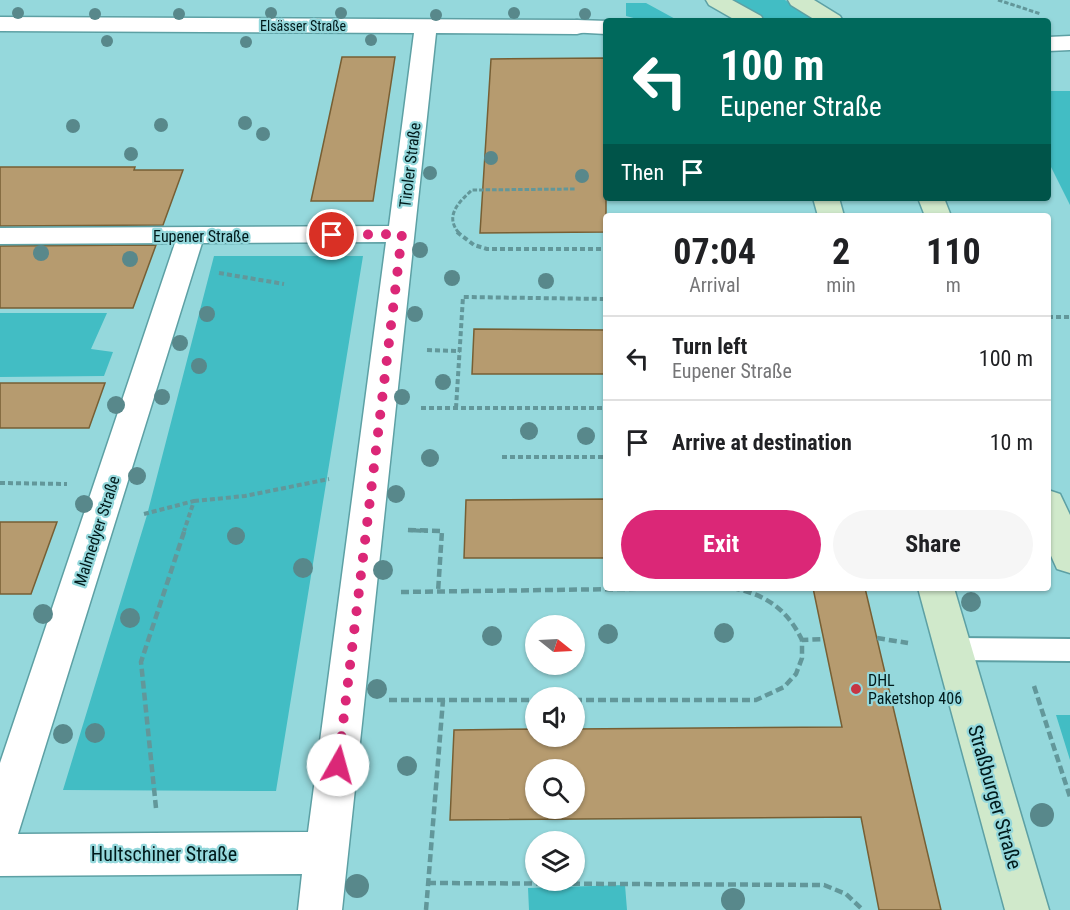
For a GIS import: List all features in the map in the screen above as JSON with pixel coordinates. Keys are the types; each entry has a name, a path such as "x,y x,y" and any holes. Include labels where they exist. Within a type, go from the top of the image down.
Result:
{"main road":[{"path":"717,0 748,18"},
{"path":"799,0 827,18"},
{"path":"1051,511 1070,559"},
{"name":"Straßburger Straße","path":"937,591 1027,910"}],"street":[{"name":"Elsässer Straße","path":"0,24 603,27"},
{"name":"Tiroler Straße","path":"320,910 426,27"},
{"path":"1051,44 1070,44"},
{"name":"Eupener Straße","path":"0,236 402,234"},
{"name":"Malmedyer Straße","path":"0,826 191,236"},
{"name":"Hultschiner Straße","path":"0,855 327,853"}],"lane":[{"path":"953,649 1070,651"}],"path":[{"path":"998,0 1049,16"},
{"path":"575,189 472,190 455,206 452,223 464,239 487,249 603,249"},
{"path":"180,272 210,272 284,284"},
{"path":"603,299 464,297 456,408 603,408"},
{"path":"1051,317 1070,317"},
{"path":"147,514 194,501 245,496 328,480 376,445"},
{"path":"502,457 603,457"},
{"path":"0,483 112,483"},
{"path":"155,790 141,662 194,501"},
{"path":"442,531 438,592 603,589"},
{"path":"585,700 756,700 784,687 796,674 802,658 802,640 796,625 785,611 770,599 750,591"},
{"path":"802,640 824,639"},
{"path":"1023,651 1070,797"},
{"path":"345,699 525,700"},
{"path":"426,910 443,700"},
{"path":"428,883 825,885 846,894 863,910"}],"shaded area":[{"path":"733,0 785,0 813,18 761,18"},
{"path":"626,3 646,3 674,18 634,18 626,16"},
{"path":"1051,91 1070,91 1070,205 1051,167"},
{"path":"214,256 363,256 276,791 63,790 147,515"},
{"path":"0,313 107,313 91,349 113,352 104,376 0,377"},
{"path":"1056,715 1070,715 1070,760"},
{"path":"625,885 627,910 529,910 528,891 585,891 585,886"}],"building":[{"path":"342,57 395,57 373,201 311,201"},
{"path":"603,58 603,201 606,201 606,213 603,213 603,232 480,233 491,59"},
{"path":"0,167 135,167 134,170 183,170 163,225 0,226"},
{"path":"156,245 133,308 0,308 0,246"},
{"path":"474,329 603,330 603,374 472,374"},
{"path":"0,383 105,383 89,428 0,428"},
{"path":"603,499 603,558 464,558 466,500"},
{"path":"0,522 57,522 31,594 0,594"},
{"path":"814,591 866,591 941,910 879,910 861,817 450,820 454,730 525,729 525,747 585,747 585,729 842,727"}],"place":[{"name":"DHL Paketshop 406","path":"856,689"}],"route":[{"path":"332,235 402,234 338,765"}]}
